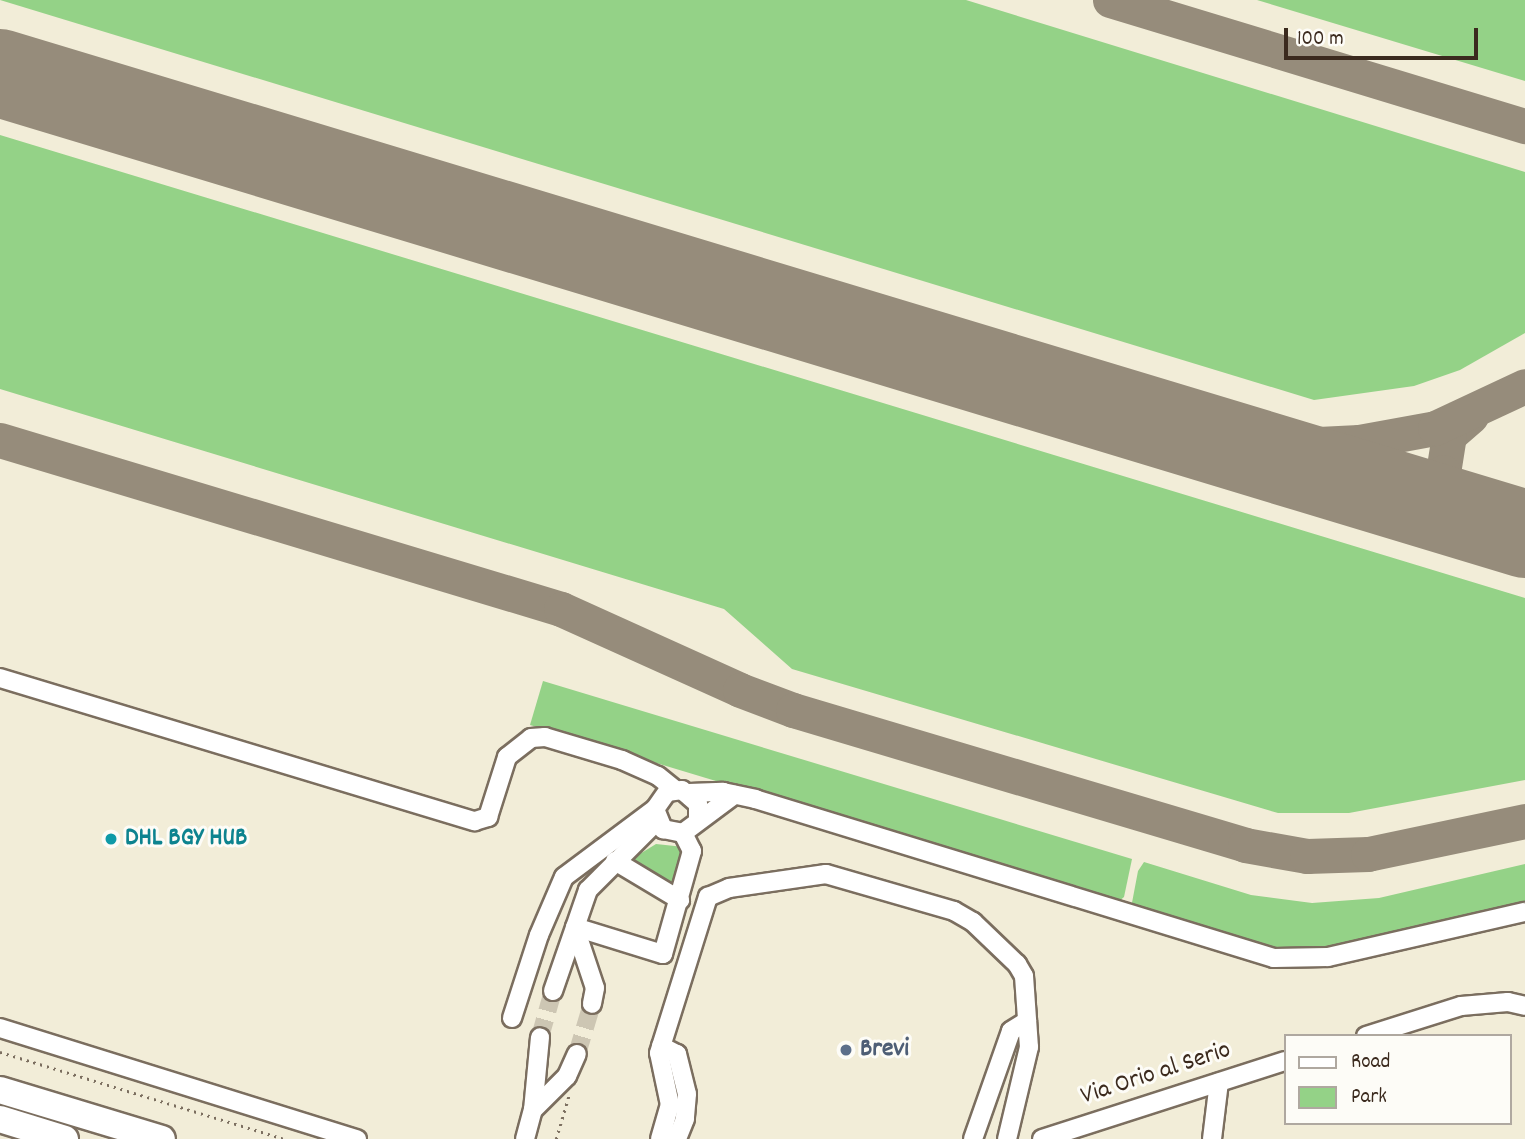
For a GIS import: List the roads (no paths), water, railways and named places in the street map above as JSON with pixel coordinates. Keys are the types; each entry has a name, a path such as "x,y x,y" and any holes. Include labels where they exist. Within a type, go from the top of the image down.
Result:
{"highway":[{"path":"0,1090 162,1139"},
{"path":"0,1119 65,1139"}],"street":[{"path":"0,678 475,821 488,817 507,757 531,738 545,737 622,760 639,770 658,776 698,804 698,818"},
{"path":"575,927 663,954 692,851 664,820 639,770"},
{"path":"682,791 734,794 1274,958 1328,957 1525,912"},
{"path":"553,991 588,890 600,873 664,820 682,791"},
{"path":"512,1018 556,892 572,870 625,836 664,820 698,818 734,794"},
{"path":"615,861 680,900"},
{"path":"556,892 583,875 600,873"},
{"path":"660,1139 670,1105 658,1065 660,1046 708,897 729,888 827,874 954,911 973,922 1024,976 1029,1047 1007,1139"},
{"path":"575,927 578,948 595,988 592,1004"},
{"path":"1372,1034 1461,1006 1508,1002 1525,1006"},
{"path":"973,1139 1011,1031 1027,1021"},
{"path":"0,1028 357,1139"},
{"path":"524,1139 533,1110 540,1037"},
{"path":"0,1038 328,1139"},
{"path":"660,1046 677,1054 687,1094 685,1119 677,1139"},
{"path":"533,1110 567,1076 577,1054"},
{"name":"Via Orio al Serio","path":"1042,1139 1284,1061"},
{"path":"1212,1139 1219,1082"}],"tunnel":[{"path":"540,1037 553,991"},
{"path":"577,1054 592,1004"}],"place":[{"name":"DHL BGY HUB","path":"111,839"},
{"name":"Brevi","path":"846,1050"}]}
